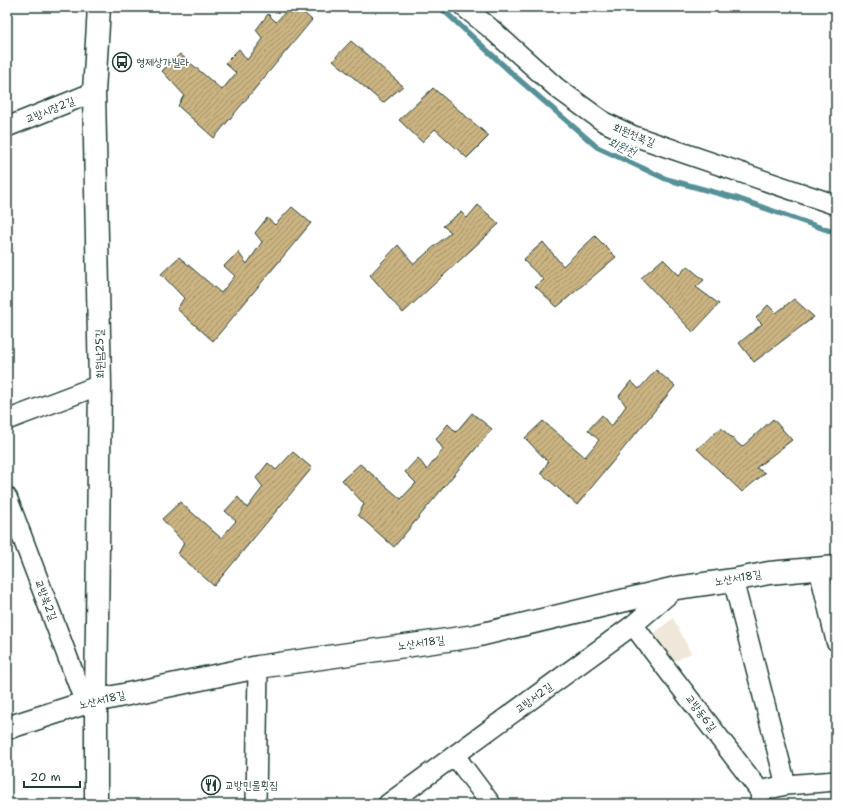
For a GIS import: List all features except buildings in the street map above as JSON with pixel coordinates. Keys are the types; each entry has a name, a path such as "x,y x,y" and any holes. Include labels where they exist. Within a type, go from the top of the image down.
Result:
{"main road":[{"name":"회원남25길","path":"96,804 90,702 100,385 94,92 99,7"},
{"name":"노산서18길","path":"7,728 90,702 258,667 475,636 676,588 769,573 827,568"}],"street":[{"name":"회원천북길","path":"464,7 490,28 557,88 604,122 634,136 836,205"},
{"name":"교방시장2길","path":"7,127 94,92"},
{"path":"7,420 100,385"},
{"name":"교방북2길","path":"7,497 90,702"},
{"path":"827,568 836,641"},
{"path":"733,580 786,785"},
{"name":"교방서2길","path":"388,804 633,625 676,588"},
{"name":"교방동6길","path":"633,625 760,798"},
{"path":"256,804 258,667"},
{"path":"455,756 491,804"},
{"path":"760,798 786,785 836,781"}],"shaded area":[{"path":"673,618 691,653 662,668 642,643"}],"waterway":[{"name":"회원천","path":"440,7 516,77 597,147 666,179 739,199 836,233"}],"place":[{"name":"형제상가빌라","path":"122,62"},
{"name":"교방민물횟집","path":"211,785"}]}
